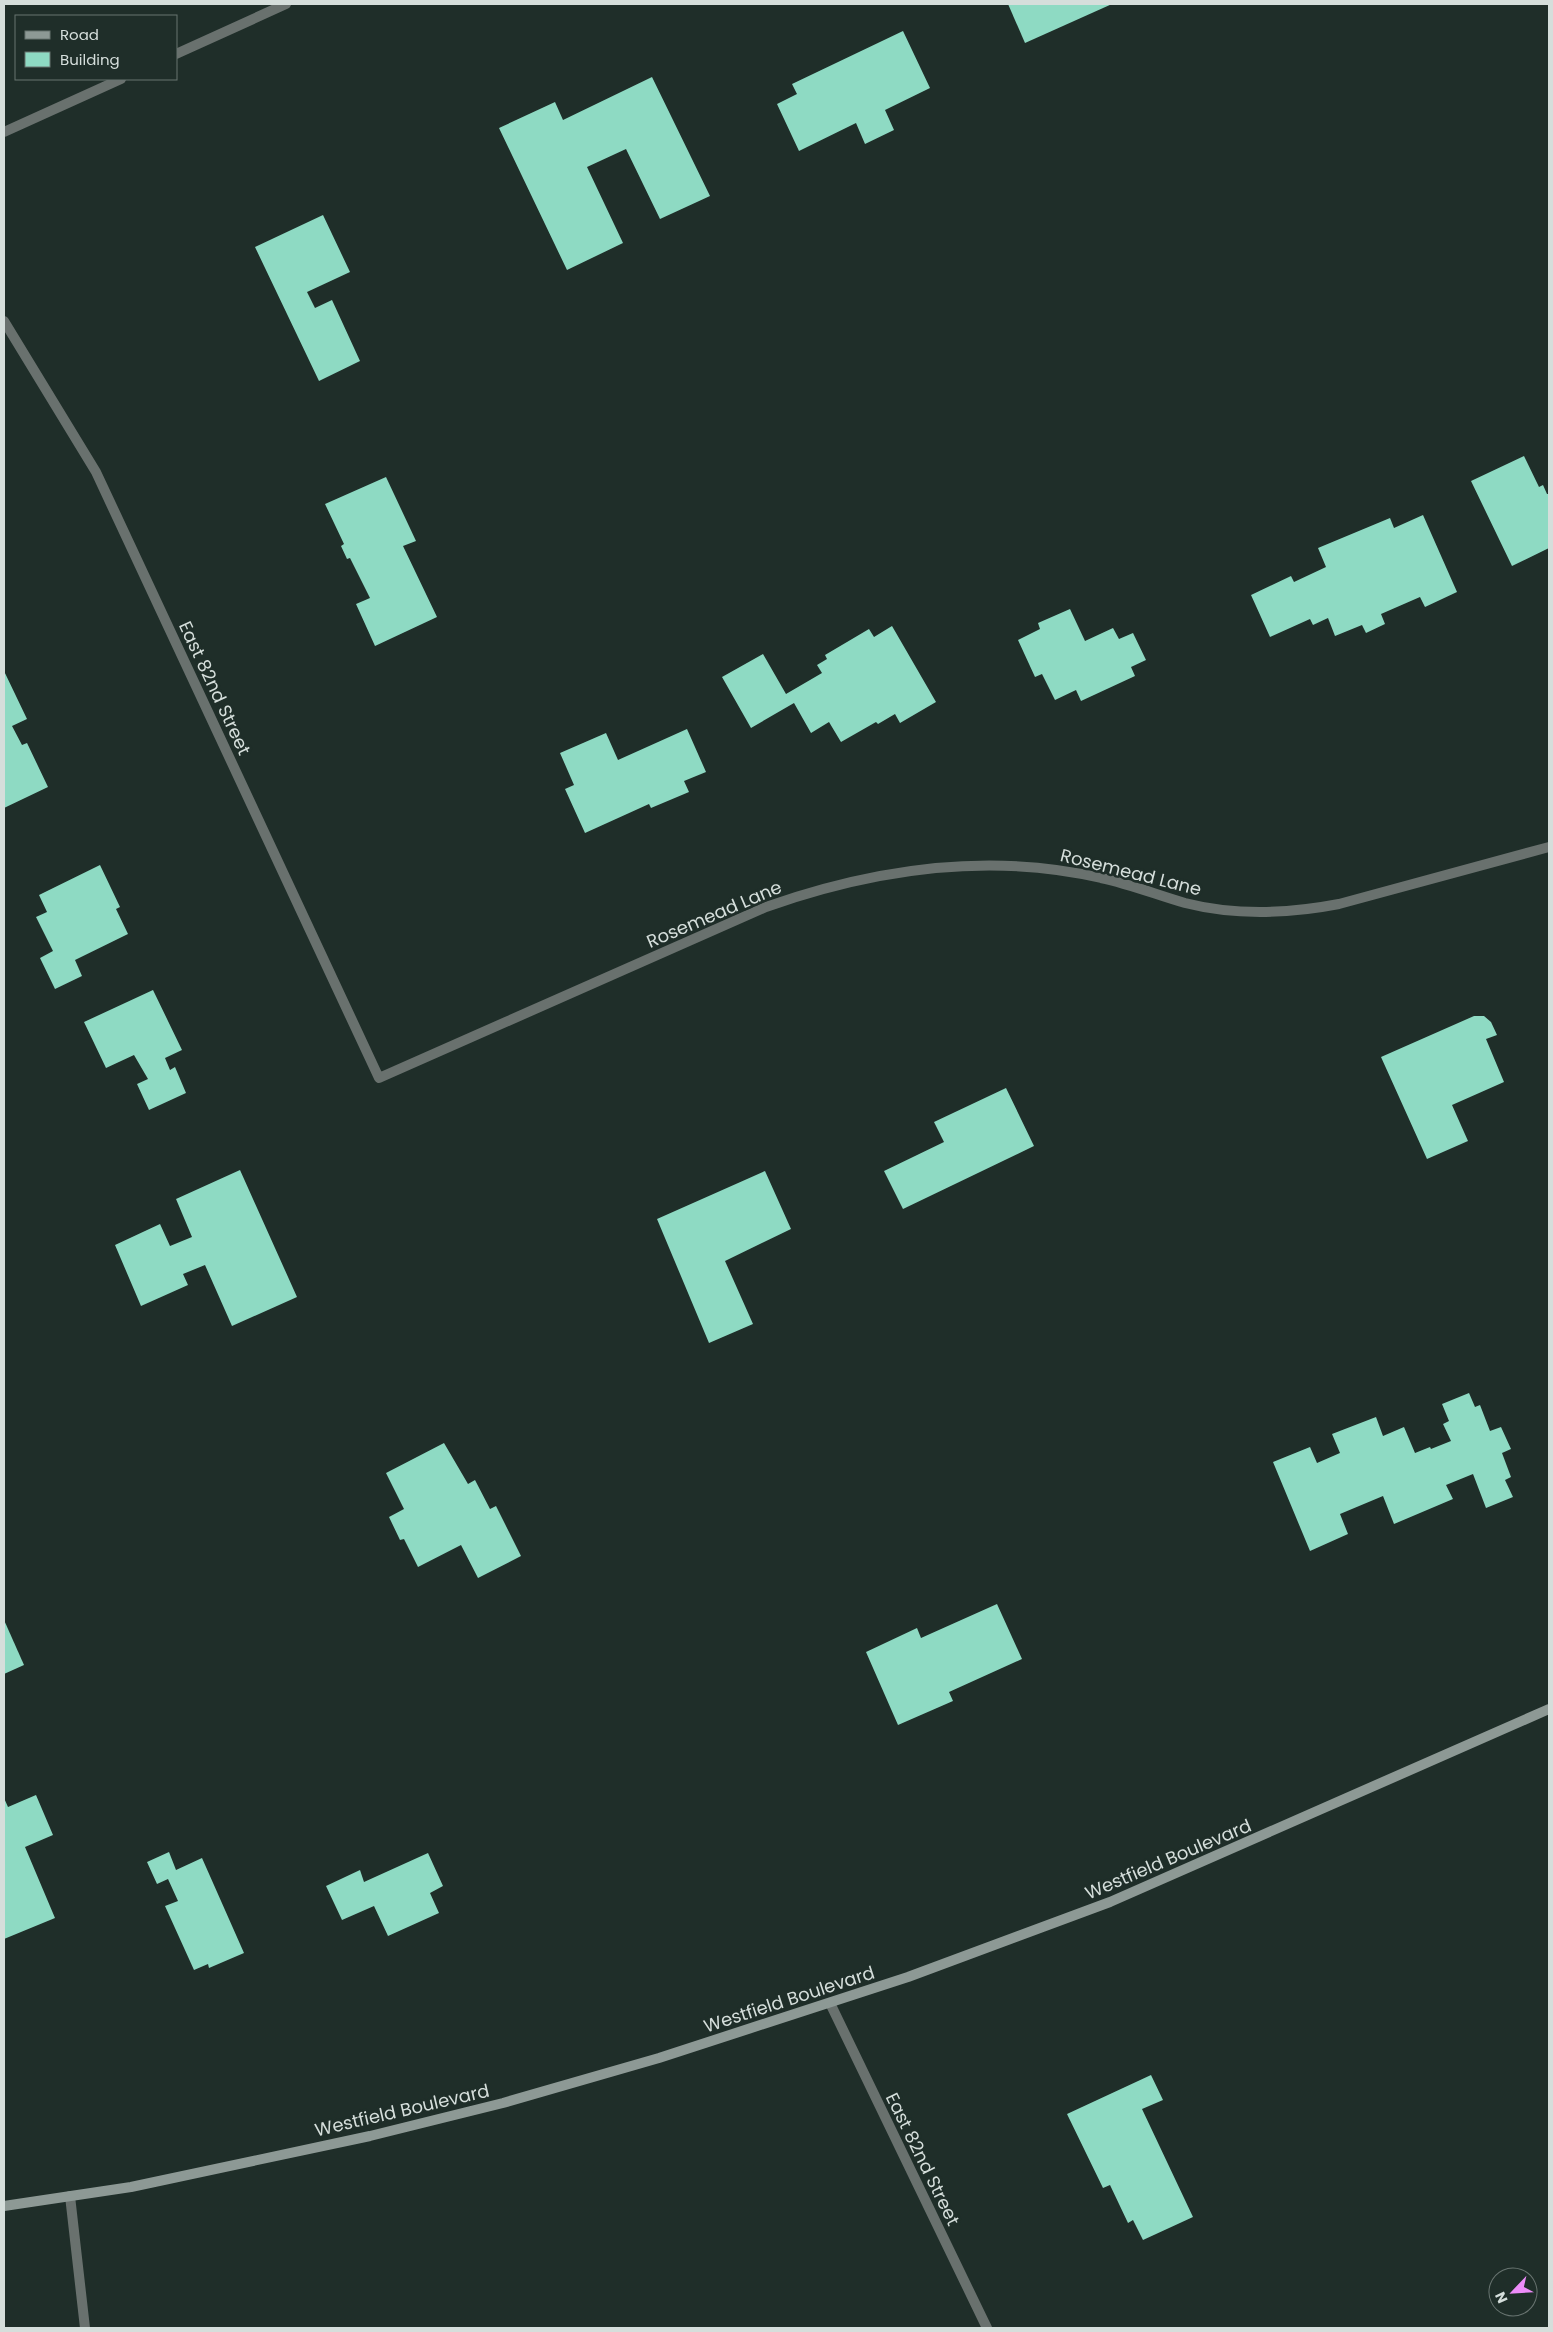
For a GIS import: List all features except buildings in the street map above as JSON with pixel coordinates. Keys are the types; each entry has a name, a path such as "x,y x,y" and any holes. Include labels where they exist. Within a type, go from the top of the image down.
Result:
{"street":[{"path":"178,53 286,4"},
{"path":"4,132 119,80"},
{"name":"East 82nd Street","path":"4,321 96,472 378,1078"},
{"name":"Rosemead Lane","path":"378,1078 766,908 810,892 865,878 933,867 990,865 1046,868 1102,878 1199,906 1226,911 1264,913 1311,909 1339,904 1549,847"},
{"name":"Westfield Boulevard","path":"4,2206 131,2187 314,2148 494,2106 659,2058 830,2003 964,1957 1110,1902 1549,1709"},
{"name":"East 82nd Street","path":"830,2003 988,2328"},
{"path":"70,2196 85,2328"}]}
